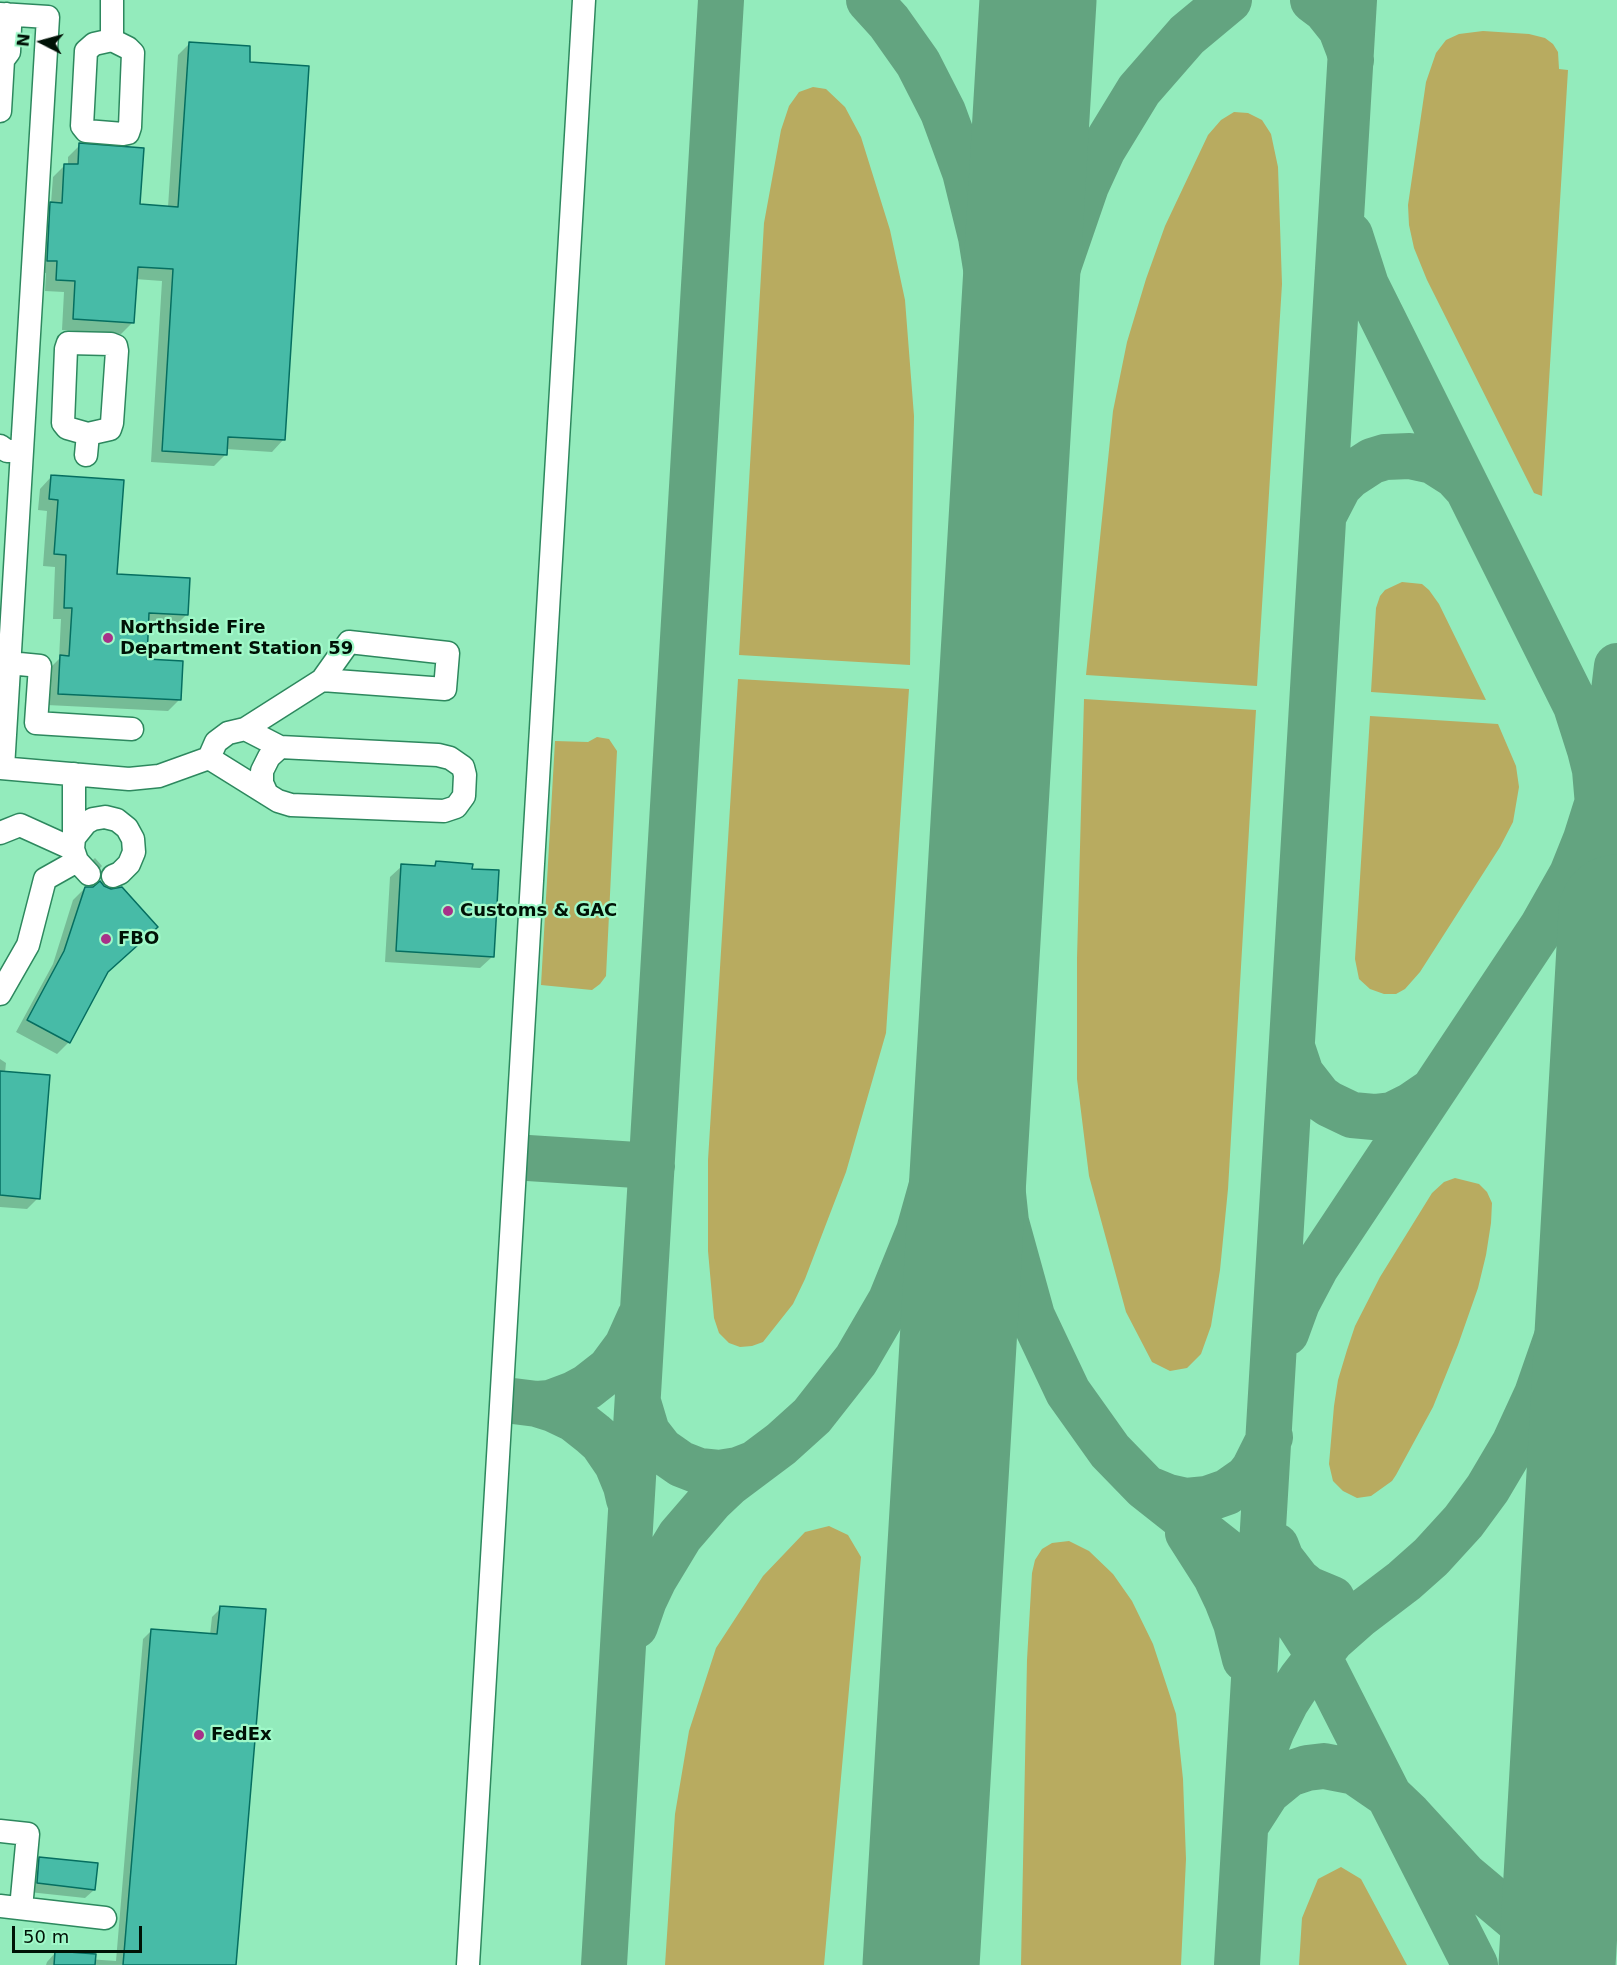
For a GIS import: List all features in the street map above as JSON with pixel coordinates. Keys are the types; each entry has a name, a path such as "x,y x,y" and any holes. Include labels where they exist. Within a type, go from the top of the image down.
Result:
{"lane":[{"path":"112,0 112,40"},
{"path":"468,1965 584,0"},
{"path":"3,19 48,17 7,451 9,663 1,768 129,778 159,776 209,759 216,742 228,733 245,729 322,680 349,642 448,653 445,689 322,680"},
{"path":"0,111 2,57 9,52 10,35 10,27 3,19"},
{"path":"9,663 40,666 36,723 132,729"},
{"path":"209,759 278,801 291,805 444,812 456,807 464,796 463,767 450,758 438,755 280,747 245,729"},
{"path":"267,794 262,783 262,771 269,757 280,747"},
{"path":"74,774 78,855"},
{"path":"0,994 28,945 45,879 78,855 82,826 93,819 105,817 117,820 127,828 133,839 134,852 129,864 113,876"},
{"path":"0,833 20,825 78,855"},
{"path":"0,1831 28,1834 10,1907 105,1918"}],"shaded area":[{"path":"1483,31 1529,34 1545,38 1558,52 1559,69 1568,70 1542,496 1534,493 1427,280 1414,248 1409,225 1408,205 1426,82 1436,53 1446,40 1459,34"},
{"path":"813,87 826,89 845,107 861,137 890,230 905,300 914,416 910,665 739,655 764,223 781,130 789,106 799,92"},
{"path":"1234,112 1248,113 1262,120 1271,134 1278,167 1282,284 1257,686 1086,675 1113,411 1127,342 1165,226 1208,135 1221,120"},
{"path":"1402,582 1422,584 1439,604 1486,700 1371,692 1376,608 1385,590"},
{"path":"738,679 909,689 886,1033 846,1172 805,1279 793,1304 763,1342 740,1347 729,1343 719,1333 714,1318 708,1251 708,1160"},
{"path":"1084,699 1256,710 1228,1189 1220,1270 1211,1326 1201,1354 1187,1368 1170,1371 1152,1362 1126,1312 1089,1176 1077,1079 1077,958"},
{"path":"1370,716 1498,724 1516,766 1519,787 1513,822 1500,847 1420,972 1405,989 1396,994 1384,994 1370,989 1359,979 1355,959"},
{"path":"597,737 609,739 617,751 606,976 592,990 541,985 555,741 588,742"},
{"path":"1455,1178 1479,1184 1487,1192 1492,1203 1486,1255 1478,1288 1433,1407 1396,1475 1392,1481 1371,1496 1357,1498 1343,1491 1333,1481 1329,1464 1338,1380 1347,1350 1355,1326 1380,1277 1432,1193 1444,1182"},
{"path":"829,1526 848,1535 861,1557 824,1965 665,1965 675,1814 689,1731 716,1648 763,1576 805,1532"},
{"path":"1069,1541 1089,1551 1113,1574 1132,1601 1153,1644 1176,1714 1183,1779 1186,1859 1181,1965 1021,1965 1027,1660 1032,1573 1035,1560 1042,1549 1052,1543"},
{"path":"1341,1867 1361,1879 1407,1965 1299,1965 1302,1918 1318,1879"}],"building":[{"path":"189,42 250,46 250,62 309,66 285,440 228,437 227,455 162,451 173,269 138,267 134,323 73,319 75,281 56,280 57,261 47,261 50,202 62,203 64,164 78,164 79,143 144,148 140,204 178,207"},
{"path":"51,475 124,480 117,574 190,578 188,615 149,613 147,659 183,661 181,700 58,694 60,655 69,656 72,608 64,608 66,555 54,554 58,500 49,499"},
{"name":"Customs & GAC","path":"436,861 473,864 472,869 499,870 494,957 396,951 401,864 435,866"},
{"name":"FBO","path":"100,881 111,889 122,887 158,927 108,972 70,1043 27,1020 64,951 85,887 93,887"},
{"path":"0,1071 50,1075 40,1199 0,1195"},
{"name":"FedEx","path":"220,1606 266,1609 236,1965 123,1965 151,1629 217,1634"},
{"path":"39,1857 98,1863 95,1890 37,1883"},
{"path":"55,1951 96,1954 95,1965 54,1965"}],"taxiway":[{"path":"604,1965 721,0"},
{"path":"869,0 889,22 918,63 943,112 965,172 981,237 991,300 998,483"},
{"path":"1002,604 1045,320 1055,276 1086,186 1103,149 1139,90 1187,35 1229,0"},
{"path":"1313,0 1325,9 1341,29 1351,60"},
{"path":"1237,1965 1354,0"},
{"path":"1260,1761 1286,1702 1332,1639 1431,1557 1463,1522 1488,1488 1514,1444 1537,1394 1560,1328 1575,1263 1609,1062 1600,828 1595,770 1590,750 1576,706 1366,285 1350,235"},
{"path":"1325,513 1339,486 1349,476 1372,461 1385,457 1410,456 1433,461 1455,475 1466,487"},
{"path":"1286,1333 1297,1303 1316,1267 1542,927 1572,874 1598,801 1617,666"},
{"path":"993,748 994,1109 1006,1222 1032,1316 1068,1392 1110,1451 1145,1487 1250,1570 1294,1617 1314,1648 1475,1965"},
{"path":"635,1626 654,1579 680,1536 729,1483 781,1444 812,1416 856,1360 891,1300 919,1231 942,1149 956,1068 967,974"},
{"path":"1293,1050 1301,1074 1319,1097 1352,1115 1374,1117 1392,1115 1431,1092"},
{"path":"528,1158 652,1166"},
{"path":"537,1404 550,1403 574,1394 610,1369 627,1346 640,1317"},
{"path":"513,1401 553,1409 574,1419 593,1434 602,1442 617,1464 629,1499"},
{"path":"638,1402 647,1432 661,1450 681,1464 699,1471 719,1473 738,1470 756,1463"},
{"path":"1151,1490 1186,1501 1207,1499 1227,1492 1247,1478 1270,1437"},
{"path":"1188,1533 1216,1577 1227,1600 1236,1623 1245,1659"},
{"path":"1582,1543 1597,1793 1617,1897"},
{"path":"1276,1546 1281,1559 1298,1581 1308,1589 1332,1599"},
{"path":"905,1965 939,1662"},
{"path":"1249,1820 1267,1792 1289,1774 1307,1768 1324,1766 1355,1772 1387,1794 1464,1875 1571,1965"}],"runway":[{"path":"921,1965 1038,0"},
{"path":"1557,1965 1617,913"}],"place":[{"name":"Northside Fire Department Station 59","path":"108,638"},
{"name":"Customs & GAC","path":"448,911"},
{"name":"FBO","path":"106,939"},
{"name":"FedEx","path":"199,1735"}]}
